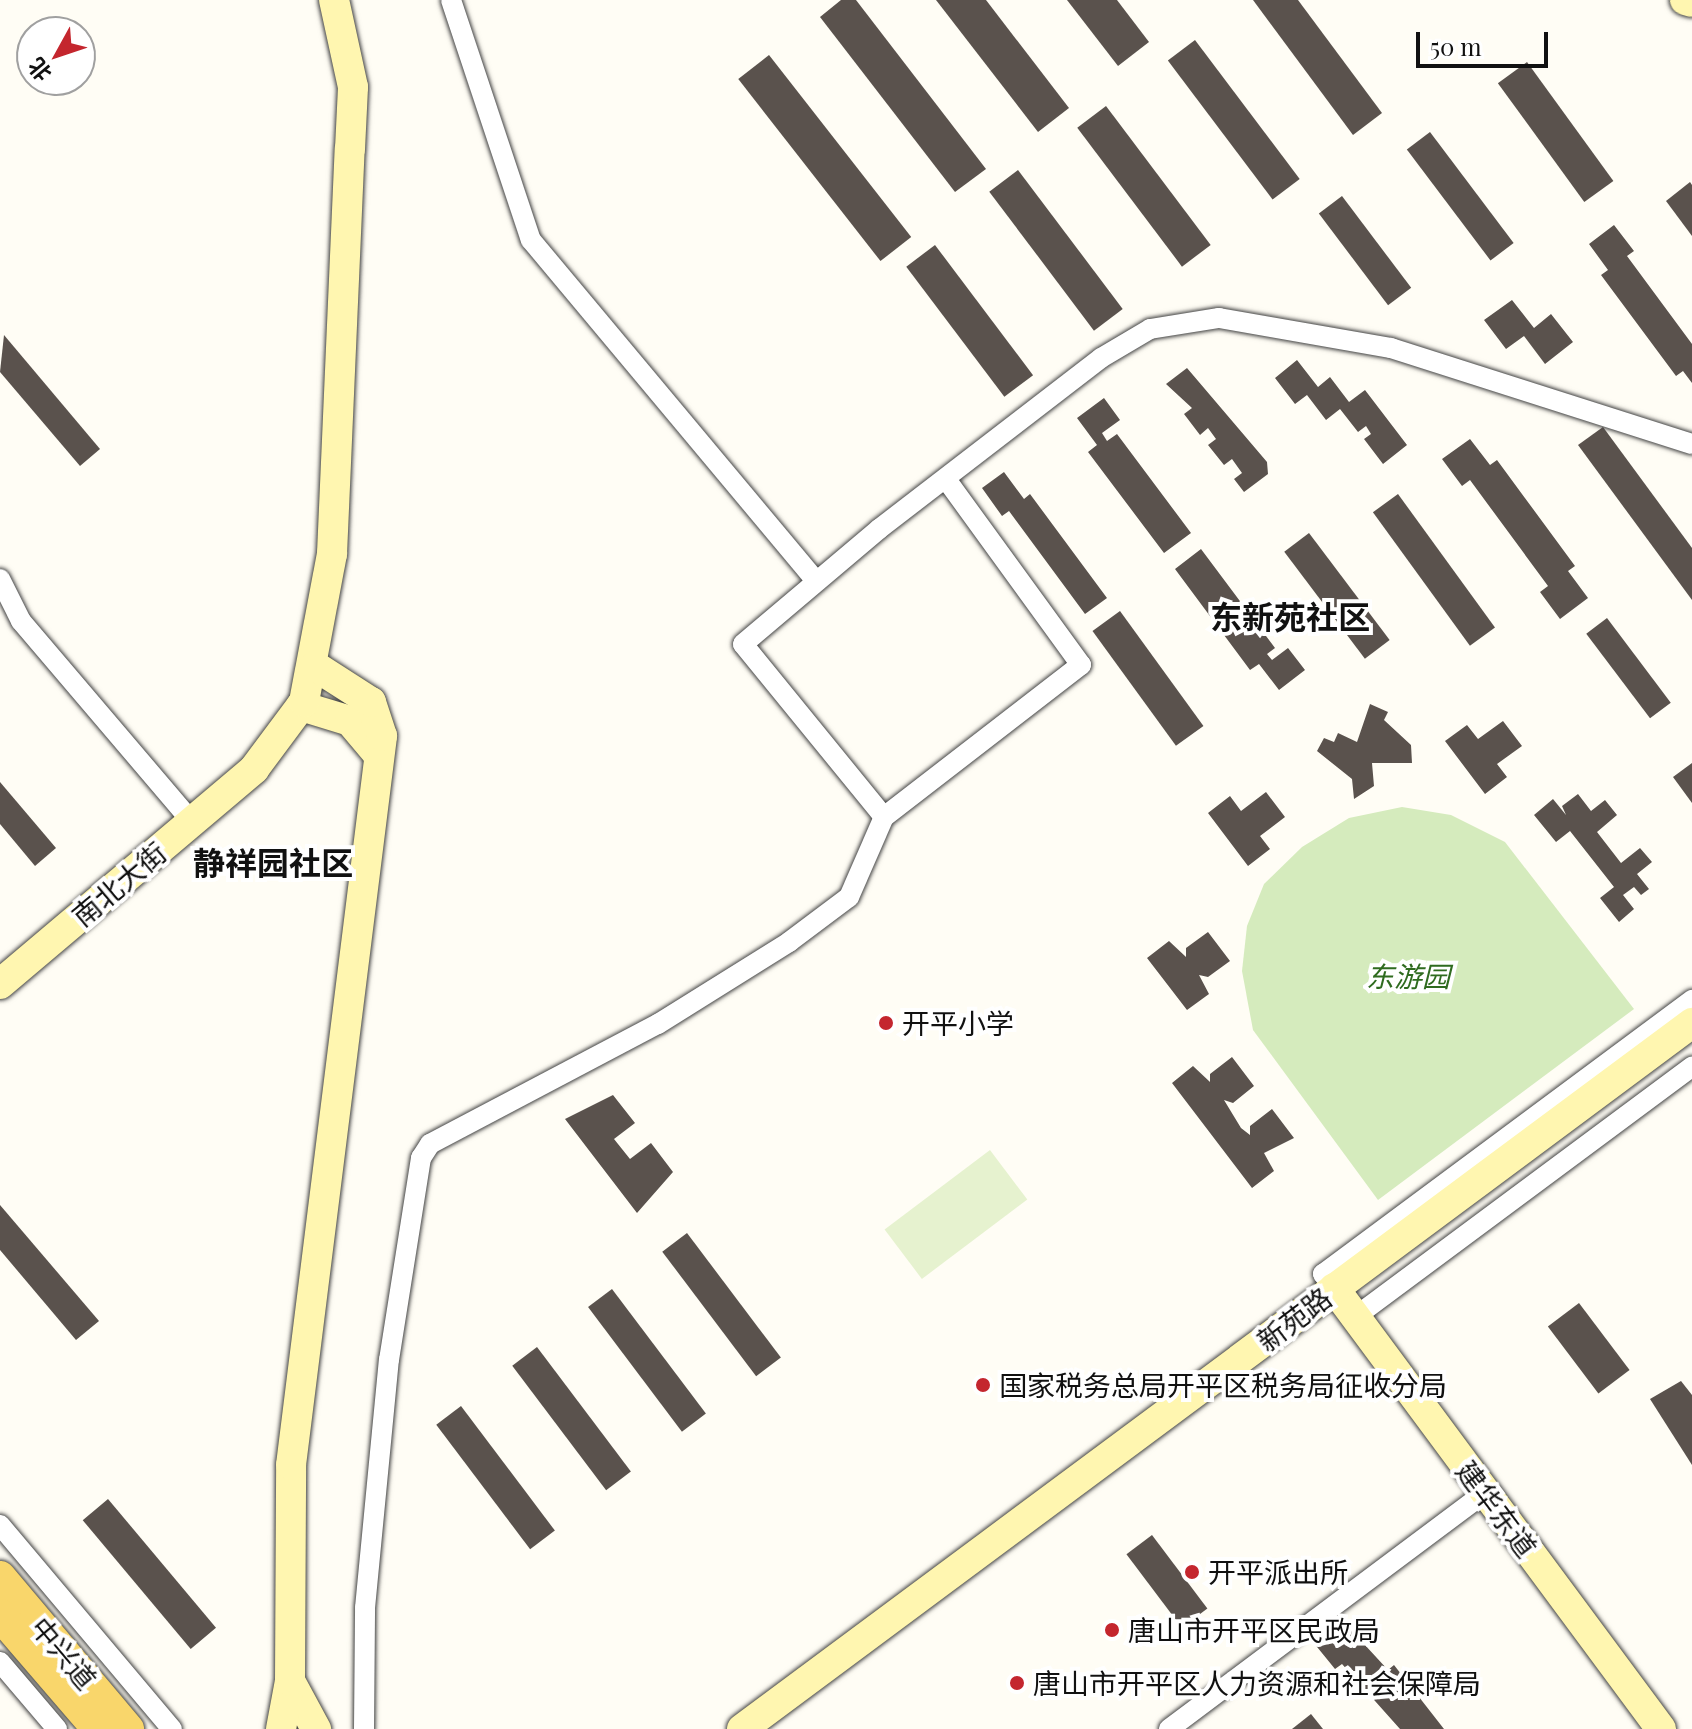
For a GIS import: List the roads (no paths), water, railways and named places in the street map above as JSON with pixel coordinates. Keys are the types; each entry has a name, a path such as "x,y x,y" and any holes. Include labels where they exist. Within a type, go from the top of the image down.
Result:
{"main road":[{"name":"南北大街","path":"0,984 254,769 301,706 315,666 332,554 353,87 334,0"},
{"path":"1685,0 1692,2"},
{"path":"281,1729 290,1681 291,1465 376,752 382,736 371,702 315,666"},
{"path":"301,706 350,721 376,752"},
{"name":"新苑路","path":"742,1729 1344,1303 1692,1023"},
{"name":"新苑路","path":"770,1729 1692,1045"},
{"name":"建华东道","path":"1344,1303 1661,1729"},
{"name":"中兴道","path":"0,1577 128,1729"},
{"name":"中兴道","path":"0,1615 98,1729"},
{"path":"290,1681 316,1729"}],"street":[{"path":"451,0 531,240 816,581"},
{"path":"884,817 743,644 816,581 1101,358 1150,329 1219,318 1391,348 1692,444"},
{"path":"364,1729 369,1566 421,1158 430,1144 658,1024 789,942 849,897 884,817 1081,665 946,479"},
{"path":"0,579 21,621 192,822"},
{"path":"1692,1000 1323,1274 1344,1303 1692,1067"},
{"path":"1169,1729 1485,1493"},
{"path":"0,1525 172,1729"},
{"path":"0,1662 57,1729"}],"place":[{"name":"开平小学","path":"886,1023"},
{"name":"国家税务总局开平区税务局征收分局","path":"983,1385"},
{"name":"开平派出所","path":"1192,1572"},
{"name":"唐山市开平区民政局","path":"1112,1630"},
{"name":"唐山市开平区人力资源和社会保障局","path":"1017,1683"}],"district":[{"name":"东新苑社区","path":"1290,616"},
{"name":"静祥园社区","path":"273,862"}],"park label":[{"name":"东游园","path":"1408,976"}]}
